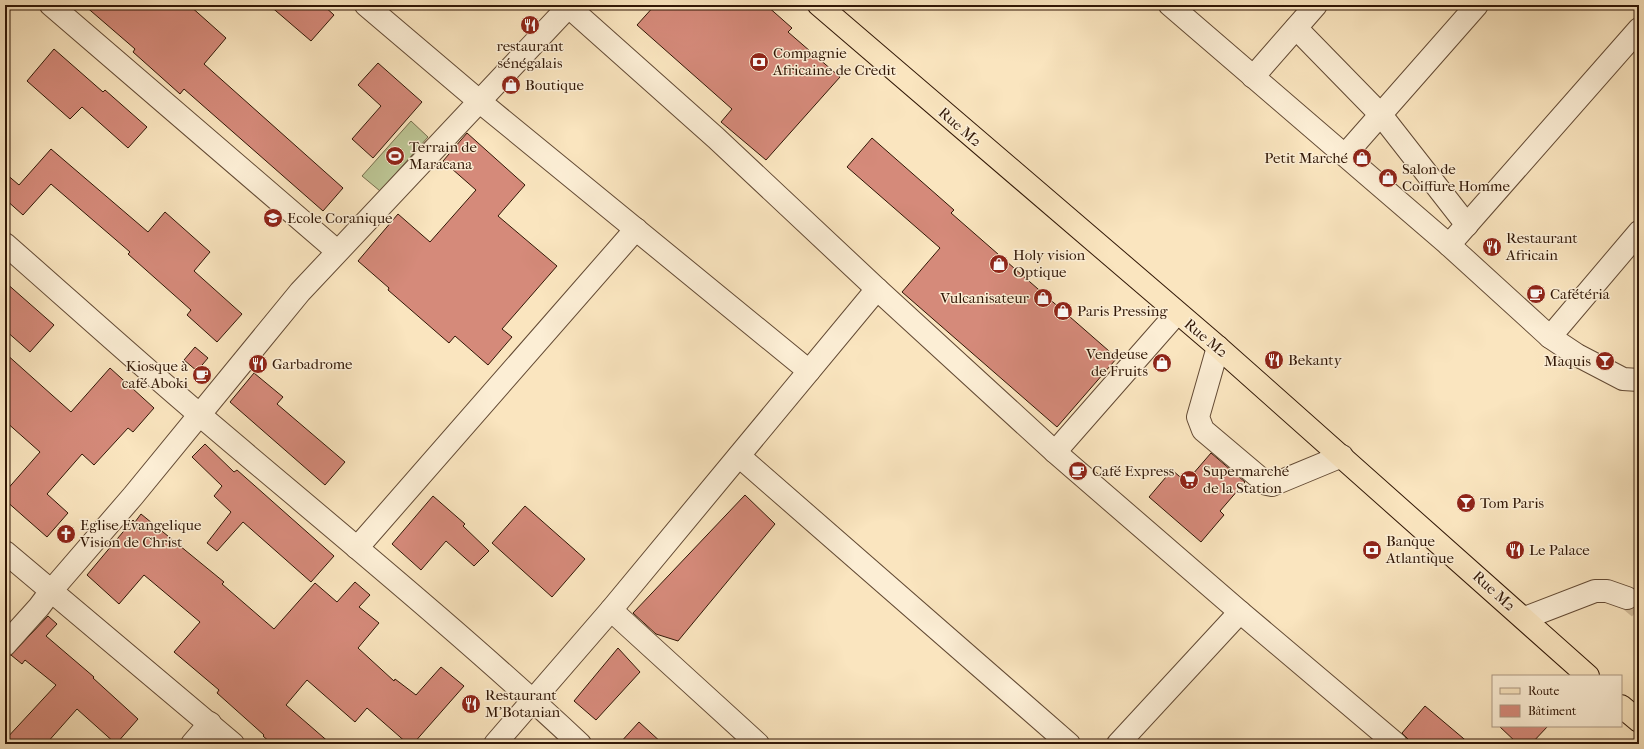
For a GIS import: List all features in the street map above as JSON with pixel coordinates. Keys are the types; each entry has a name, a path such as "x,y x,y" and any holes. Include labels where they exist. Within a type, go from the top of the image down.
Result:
{"main road":[{"name":"Rue M2","path":"819,5 1342,456 1587,675"},
{"path":"1622,707 1639,721"}],"street":[{"path":"51,5 337,252"},
{"path":"366,5 479,101 809,370"},
{"path":"1170,5 1449,245 1550,337 1577,355 1623,379 1639,380"},
{"path":"1253,77 1316,5"},
{"path":"1345,155 1476,5"},
{"path":"5,645 39,608 51,591 133,496 300,292 569,6 716,138 877,290 1055,452 1240,612 1396,744"},
{"path":"1296,28 1380,115 1468,225"},
{"path":"1449,245 1639,29"},
{"path":"357,548 636,229"},
{"path":"1550,337 1639,232"},
{"path":"5,244 199,415 357,548 533,700 580,744"},
{"path":"495,744 611,610 877,290"},
{"path":"1055,452 1177,313"},
{"path":"1218,348 1198,417 1202,430 1267,484 1272,485 1342,456"},
{"path":"739,456 1069,744"},
{"path":"5,552 210,723 233,744"},
{"path":"1524,618 1595,591 1607,591 1627,598"},
{"path":"611,610 758,744"},
{"path":"1118,744 1240,612"},
{"path":"192,744 210,723"}],"green space":[{"name":"Terrain de Maracana","path":"411,121 428,137 380,191 362,176"}],"building":[{"path":"84,5 189,5 226,38 204,64 343,188 323,211 184,89 180,94 133,52 135,49"},
{"path":"269,5 323,5 334,15 311,41"},
{"path":"655,5 766,5 792,28 788,32 840,77 766,160 721,122 732,109 637,25"},
{"path":"54,49 103,92 105,90 147,127 128,148 82,107 70,119 27,81"},
{"path":"378,63 422,102 373,158 352,139 381,106 358,85"},
{"path":"467,133 525,185 498,216 557,266 502,329 512,337 488,365 455,336 449,343 388,290 389,288 358,261 398,214 430,242 476,190 443,161"},
{"path":"872,138 954,210 951,213 1117,358 1057,427 902,292 940,248 847,167"},
{"path":"51,149 148,232 165,212 210,252 194,271 242,314 217,342 187,315 191,310 128,254 130,252 51,184 23,215 5,199 5,173 19,185"},
{"path":"5,282 54,325 30,352 5,330"},
{"path":"195,347 208,358 197,371 184,360"},
{"path":"5,353 71,412 110,368 154,408 133,432 128,428 94,465 82,454 47,494 68,513 47,537 5,500 5,492 40,452 5,421"},
{"path":"254,373 283,397 277,404 345,462 325,485 230,402"},
{"path":"205,444 234,472 237,470 334,556 311,582 243,522 217,551 207,543 231,512 214,496 222,486 192,457"},
{"path":"1211,453 1245,482 1220,511 1224,515 1201,542 1149,497 1172,470 1186,482"},
{"path":"745,495 775,524 678,641 656,634 633,613"},
{"path":"433,496 465,524 463,526 489,551 474,566 446,541 421,570 392,544"},
{"path":"525,506 585,559 552,597 492,543"},
{"path":"141,514 224,582 222,584 274,629 315,583 337,602 355,582 370,595 359,607 379,623 358,648 394,681 395,679 416,695 441,667 464,686 413,744 408,744 367,708 355,722 307,680 286,705 331,744 272,744 217,693 219,690 174,652 200,622 144,575 119,604 87,575 133,520 135,522"},
{"path":"48,616 57,624 46,636 94,677 93,678 138,719 116,744 77,709 46,744 5,744 5,740 56,685 25,660 22,664 11,655"},
{"path":"618,648 640,672 596,720 574,701"},
{"path":"1425,706 1470,744 1408,744 1408,739 1402,733"},
{"path":"639,722 663,744 619,744"},
{"path":"1500,727 1547,727 1531,744 1518,744"}],"tunnel":[{"path":"1627,598 1639,608"}],"place":[{"name":"restaurant sénégalais","path":"530,25"},
{"name":"Compagnie Africaine de Credit","path":"759,62"},
{"name":"Boutique","path":"511,85"},
{"name":"Terrain de Maracana","path":"395,156"},
{"name":"Petit Marché","path":"1362,158"},
{"name":"Salon de Coiffure Homme","path":"1388,178"},
{"name":"Ecole Coranique","path":"273,218"},
{"name":"Restaurant Africain","path":"1492,247"},
{"name":"Holy vision Optique","path":"999,264"},
{"name":"Cafétéria","path":"1536,294"},
{"name":"Vulcanisateur","path":"1043,298"},
{"name":"Paris Pressing","path":"1063,311"},
{"name":"Bekanty","path":"1274,360"},
{"name":"Maquis","path":"1605,361"},
{"name":"Vendeuse de Fruits","path":"1162,363"},
{"name":"Garbadrome","path":"258,364"},
{"name":"Kiosque à café Aboki","path":"202,375"},
{"name":"Café Express","path":"1078,471"},
{"name":"Supermarché de la Station","path":"1189,480"},
{"name":"Tom Paris","path":"1466,503"},
{"name":"Eglise Evangelique Vision de Christ","path":"66,534"},
{"name":"Banque Atlantique","path":"1372,550"},
{"name":"Le Palace","path":"1515,550"},
{"name":"Restaurant M'Botanian","path":"471,704"}]}
